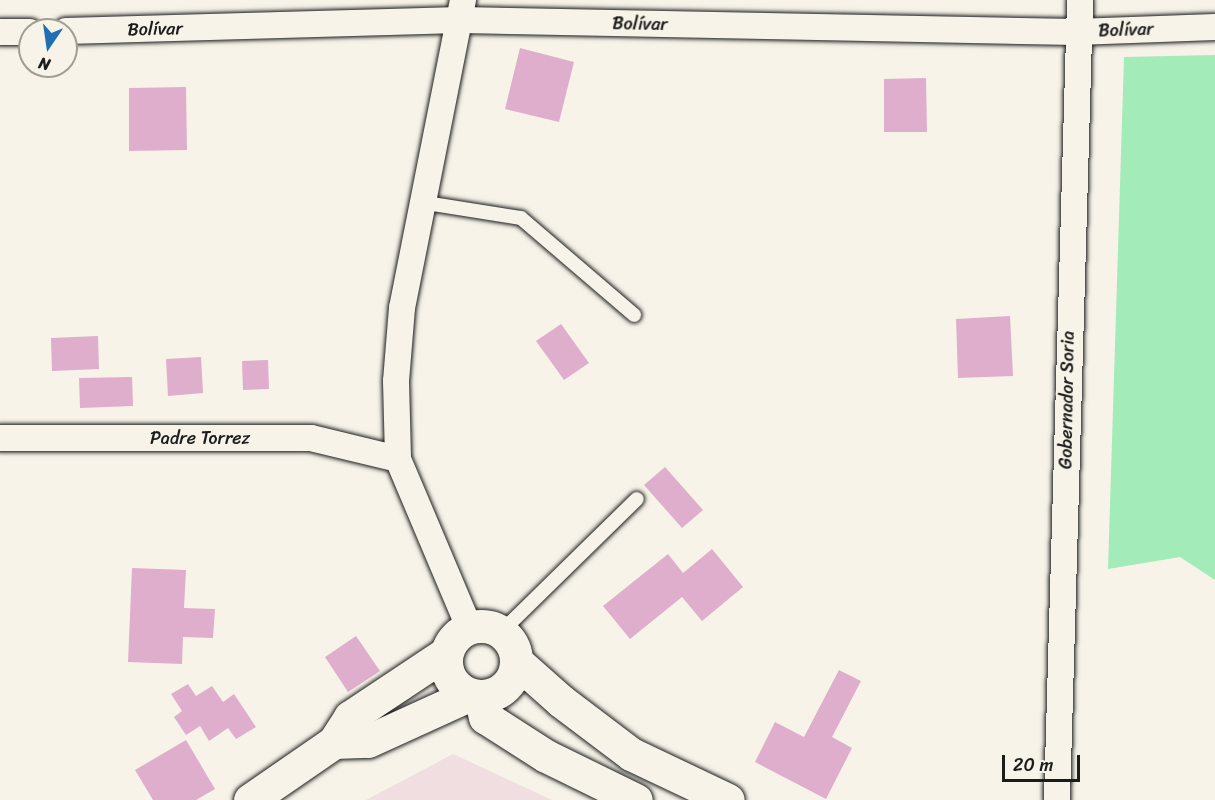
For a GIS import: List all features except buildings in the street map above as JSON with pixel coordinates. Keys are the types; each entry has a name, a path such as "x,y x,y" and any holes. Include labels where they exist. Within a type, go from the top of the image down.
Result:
{"main road":[{"path":"636,800 546,756 485,717 474,696 447,674 446,654 453,638 469,627 480,625 501,632 509,640 516,661 561,701 631,754 728,800"},
{"path":"250,800 334,742 350,717 446,654"},
{"path":"334,742 368,741 474,696 501,690 509,682 516,661"}],"street":[{"name":"Gobernador Soria","path":"1057,800 1076,32 1080,0"},
{"name":"Bolívar","path":"78,30 461,10 1076,32 1215,27"},
{"path":"461,10 426,202 402,308 396,381 398,459 469,627"},
{"path":"0,32 18,32"},
{"name":"Padre Torrez","path":"0,438 311,438 398,459"}],"lane":[{"path":"426,202 521,218 634,315"},
{"path":"501,632 638,500"}],"shaded area":[{"path":"453,754 552,800 366,800"}],"green space":[{"path":"1215,55 1215,580 1180,557 1108,569 1124,57"}]}
